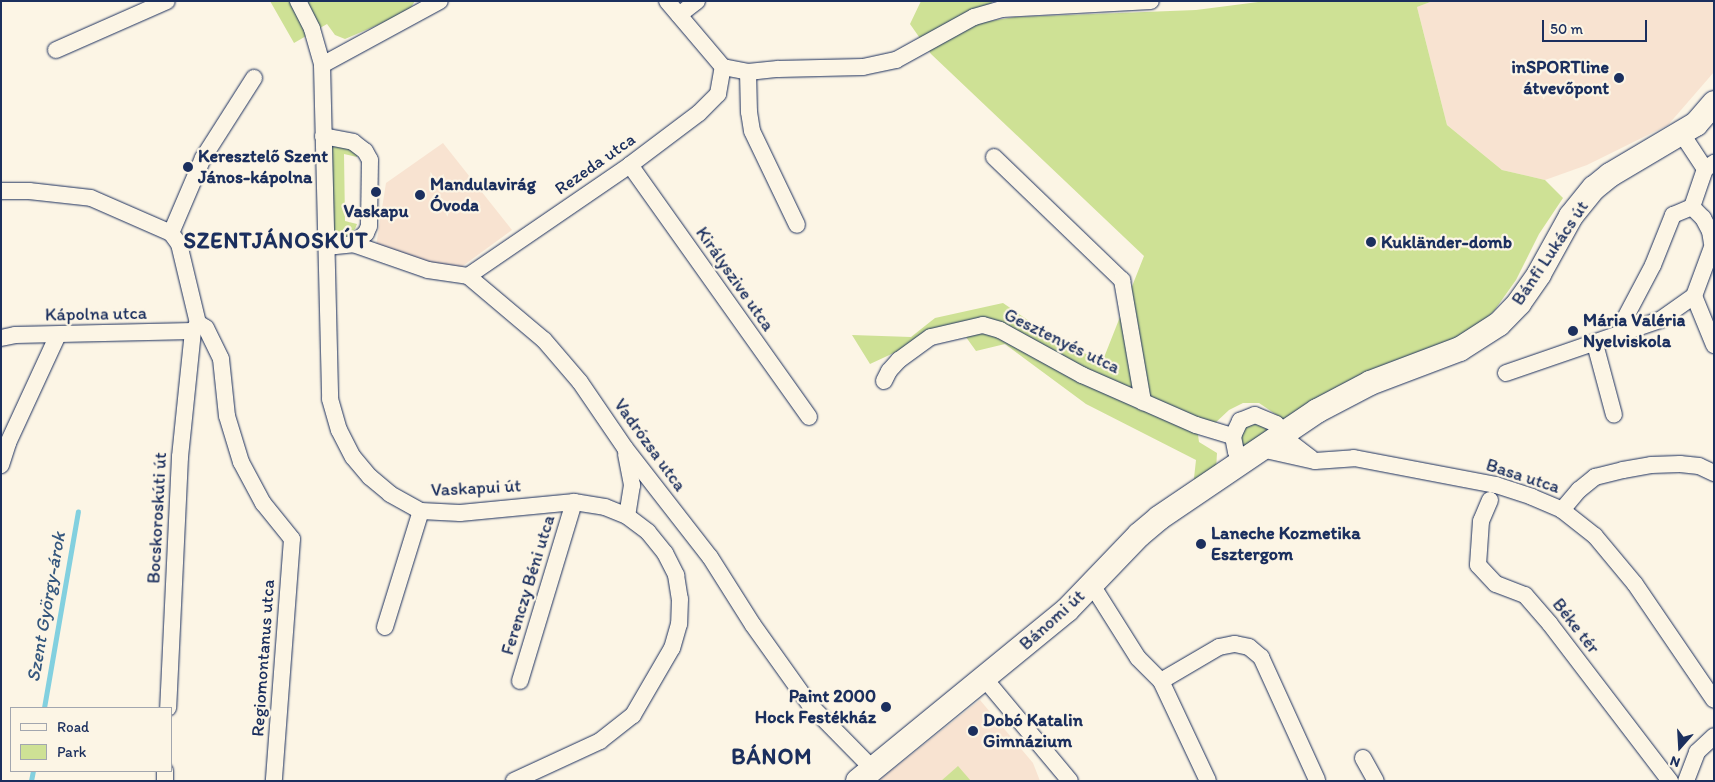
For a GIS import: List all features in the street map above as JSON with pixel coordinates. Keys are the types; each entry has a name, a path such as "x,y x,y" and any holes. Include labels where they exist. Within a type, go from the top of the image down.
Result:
{"main road":[{"name":"Bánfi Lukács út","path":"1254,455 1317,411 1364,386 1460,349 1499,324 1519,303 1539,274 1571,216 1594,188 1610,175 1682,134 1696,124 1714,103"},
{"name":"Bánomi út","path":"866,775 1067,610 1158,518 1254,455"}],"street":[{"path":"56,50 167,1"},
{"name":"Vaskapui út","path":"298,1 312,29 322,65 330,399 339,430 354,457 370,477 390,494 421,511 460,513 574,502 604,507 627,516 648,532 665,553 676,575 680,599 679,624 672,648 633,715 600,741 514,781"},
{"path":"322,65 440,1"},
{"path":"667,1 724,68 748,72 863,67 896,60 974,17 1002,9 1152,1"},
{"path":"678,16 697,1"},
{"name":"Rezeda utca","path":"468,276 630,165 713,100 718,94 724,68"},
{"path":"748,72 749,112 752,130 797,225"},
{"path":"171,233 203,158 254,78"},
{"path":"1620,335 1622,322 1652,265 1673,215 1692,207 1710,166 1682,134"},
{"path":"323,136 353,142 365,151 370,160 369,226 366,233 354,244"},
{"path":"994,157 1122,280 1143,402"},
{"name":"Királyszive utca","path":"630,165 809,417"},
{"path":"1,191 29,191 91,198 171,233 179,244 195,327"},
{"path":"1506,373 1596,344 1660,320 1694,296 1713,243 1703,218 1692,207"},
{"path":"326,247 354,244 428,270 468,276"},
{"name":"Vadrózsa utca","path":"468,276 544,340 580,382 625,448 710,557 753,626 810,705 866,775"},
{"path":"1694,296 1714,345"},
{"name":"Gesztenyés utca","path":"884,381 889,370 899,360 931,337 983,326 1008,334 1082,375 1143,402 1196,425 1233,436"},
{"name":"Kápolna utca","path":"1,338 15,335 58,335 195,327"},
{"name":"Regiomontanus utca","path":"195,327 206,328 221,359 227,416 241,462 263,504 292,539 274,781"},
{"name":"Bocskoroskúti út","path":"168,707 180,457 195,327"},
{"path":"1,465 8,442 58,335"},
{"path":"1596,344 1614,415"},
{"path":"1254,455 1236,452 1233,436 1240,421 1255,415 1276,424 1291,442 1315,461"},
{"path":"625,448 632,485 627,516"},
{"name":"Basa utca","path":"1254,455 1315,461 1354,458 1496,485 1532,497 1562,510 1595,536 1635,584 1714,700"},
{"path":"1562,510 1579,490 1595,477 1623,470 1680,464 1699,466 1714,473"},
{"name":"Béke tér","path":"1490,500 1481,521 1478,565 1496,584 1525,595 1550,624 1670,781"},
{"name":"Ferenczy Béni utca","path":"520,681 574,502"},
{"path":"385,627 421,511"},
{"path":"1092,585 1138,658 1161,681 1208,781"},
{"path":"1161,681 1219,648 1235,644 1248,648 1261,658 1318,780"},
{"path":"984,678 1070,781"},
{"path":"1686,781 1697,752 1714,736"},
{"path":"1363,758 1376,781"}],"shaded area":[{"path":"1433,1 1714,1 1714,72 1668,125 1587,165 1545,180 1502,170 1447,125 1417,7"},
{"path":"443,143 512,230 460,268 445,268 376,246 386,183"},
{"name":"Dobó Katalin Gimnázium","path":"980,700 1033,763 1040,781 878,781"}],"green space":[{"path":"270,1 415,1 408,12 345,39 335,35 327,24 294,43"},
{"path":"921,1 992,1 990,21 1015,17 1196,10 1266,1 1433,1 1417,7 1447,125 1502,170 1545,180 1563,198 1539,234 1516,280 1494,311 1476,328 1284,420 1259,403 1243,403 1229,410 1213,425 1196,421 1199,442 1217,453 1216,470 1193,487 1196,460 1086,404 1005,344 976,351 958,326 914,354 898,351 870,364 852,335 911,337 935,318 1003,303 1067,347 1103,360 1144,256 931,54 910,24"},
{"path":"340,142 357,150 357,157 344,154 345,221 357,224 355,229 340,242 329,241 329,149"},
{"path":"1257,424 1264,426 1276,442 1254,459 1239,442 1243,428 1248,425"},
{"path":"958,766 971,781 941,781"}],"waterway":[{"name":"Szent György-árok","path":"44,707 78,512"},
{"name":"Szent György-árok","path":"31,781 33,772"}],"place":[{"name":"inSPORTline átvevőpont","path":"1619,78"},
{"name":"Keresztelő Szent János-kápolna","path":"188,167"},
{"name":"Vaskapu","path":"376,192"},
{"name":"Mandulavirág Óvoda","path":"420,195"},
{"name":"Kukländer-domb","path":"1371,242"},
{"name":"Mária Valéria Nyelviskola","path":"1573,331"},
{"name":"Laneche Kozmetika Esztergom","path":"1201,544"},
{"name":"Paint 2000 Hock Festékház","path":"886,707"},
{"name":"Dobó Katalin Gimnázium","path":"973,731"}],"district":[{"name":"SZENTJÁNOSKÚT","path":"276,241"},
{"name":"BÁNOM","path":"772,757"}]}
